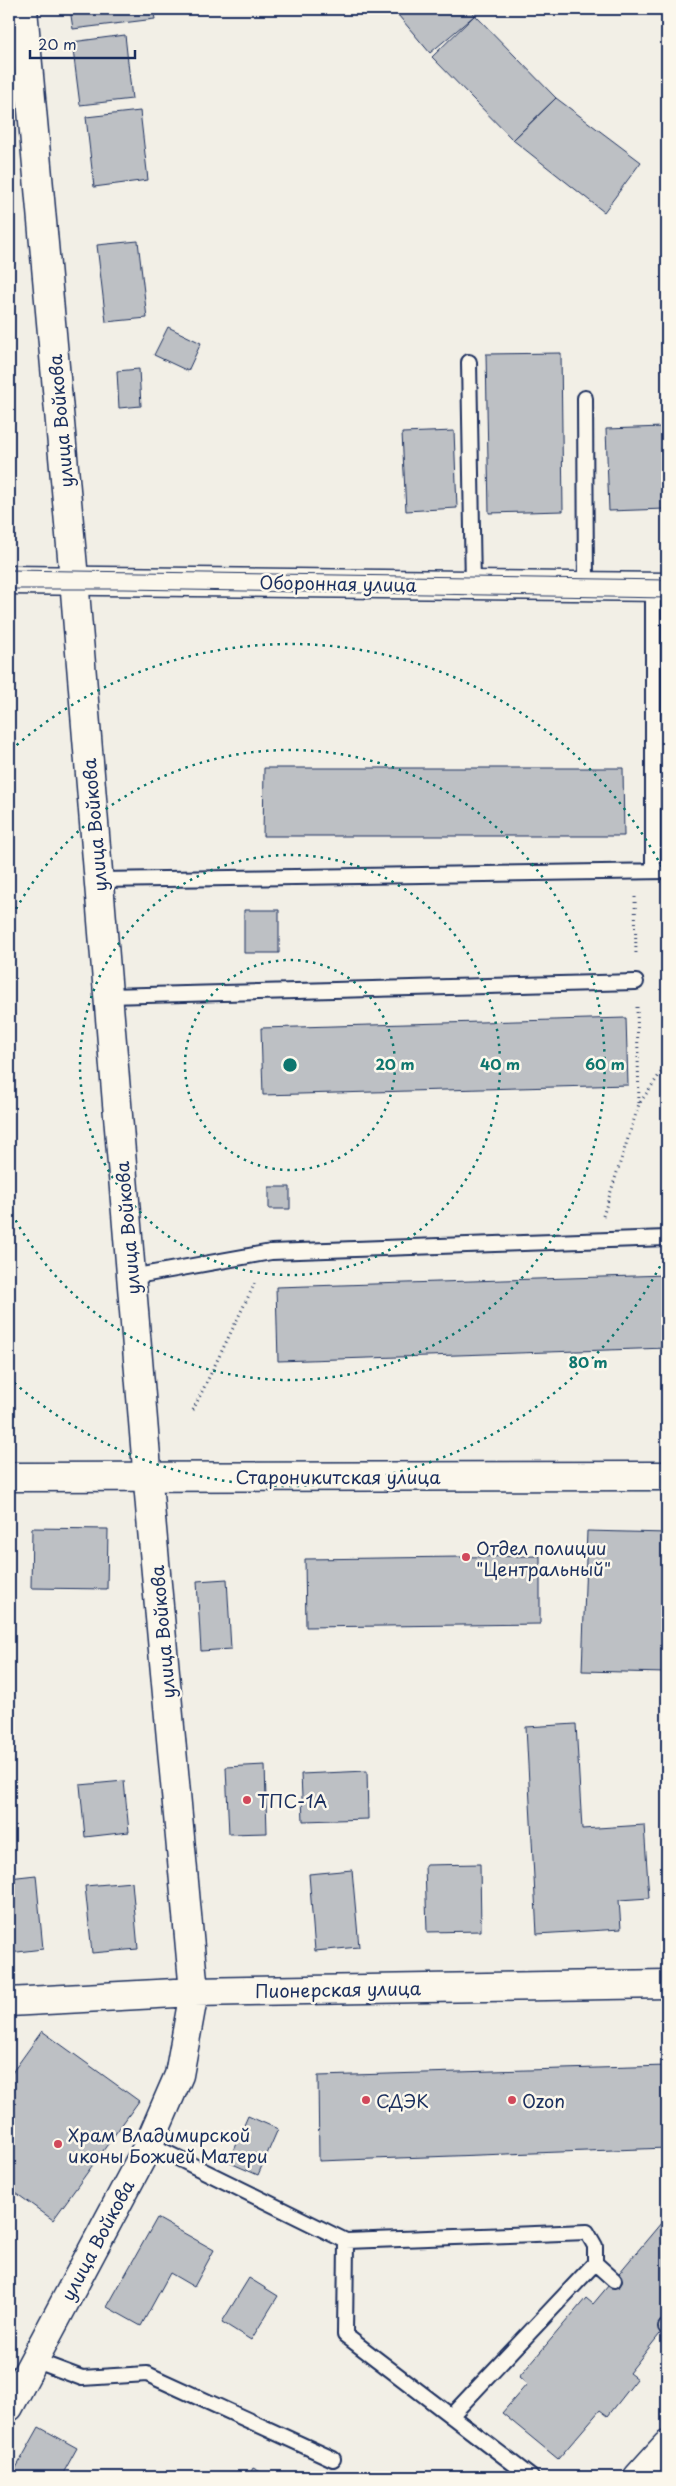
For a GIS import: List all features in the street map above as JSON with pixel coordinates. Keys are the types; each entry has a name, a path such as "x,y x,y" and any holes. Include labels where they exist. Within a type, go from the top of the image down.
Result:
{"street":[{"name":"улица Войкова","path":"9,2407 148,2144 179,2075 194,1992 131,1277 74,579 23,9"},
{"name":"Оборонная улица","path":"9,580 74,579 660,587"},
{"name":"Староникитская улица","path":"9,1477 667,1476"},
{"name":"Пионерская улица","path":"9,2002 194,1992 667,1984"},
{"path":"638,2477 667,2445"}],"lane":[{"path":"469,362 473,585"},
{"path":"585,398 586,586"},
{"path":"653,872 660,587"},
{"path":"99,880 667,871"},
{"path":"108,996 636,982"},
{"path":"131,1277 271,1252 667,1238"},
{"path":"148,2144 346,2241 587,2232 594,2246 595,2263 614,2280"},
{"path":"346,2241 345,2335 531,2477"},
{"path":"451,2416 595,2263"},
{"path":"34,2360 82,2378 147,2374 333,2459"}],"path":[{"path":"595,1240 639,1104 667,1064"},
{"path":"193,1410 271,1252"}],"shaded area":[{"path":"667,1006 667,1098 666,1098 662,1007"}],"building":[{"path":"70,9 153,9 155,19 73,29"},
{"path":"393,9 470,9 475,15 430,53"},
{"path":"475,15 556,98 513,140 432,57"},
{"path":"125,35 132,99 80,105 72,42"},
{"path":"556,98 641,162 604,212 513,140"},
{"path":"140,111 148,180 94,187 86,117"},
{"path":"138,241 147,318 106,322 97,245"},
{"path":"168,327 201,343 188,371 154,355"},
{"path":"561,353 563,511 489,513 486,354"},
{"path":"139,369 141,406 119,408 117,371"},
{"path":"663,427 665,509 609,511 606,429"},
{"path":"454,431 457,508 406,511 402,433"},
{"path":"264,768 623,768 624,836 263,836"},
{"path":"244,910 279,910 279,953 244,953"},
{"path":"626,1018 628,1085 263,1095 261,1028"},
{"path":"269,1187 290,1187 290,1209 269,1209"},
{"path":"667,1275 667,1348 278,1361 276,1287"},
{"path":"32,1528 108,1529 107,1589 31,1588"},
{"path":"587,1531 667,1533 666,1673 582,1671"},
{"path":"540,1556 540,1624 306,1627 305,1559"},
{"path":"227,1579 231,1649 201,1651 197,1581"},
{"path":"576,1724 582,1829 644,1825 649,1898 619,1900 621,1929 537,1934 526,1727"},
{"name":"ТПС-1А","path":"265,1765 267,1833 229,1834 226,1767"},
{"path":"367,1771 368,1819 303,1821 301,1774"},
{"path":"124,1781 129,1832 85,1837 80,1785"},
{"path":"480,1864 481,1931 427,1932 425,1865"},
{"path":"352,1870 359,1947 315,1951 309,1874"},
{"path":"36,1875 43,1949 9,1953 9,1878"},
{"path":"132,1882 138,1949 92,1953 85,1886"},
{"name":"Храм Владимирской иконы Божией Матери","path":"42,2031 139,2101 53,2220 9,2188 9,2077"},
{"path":"667,2066 667,2148 319,2161 318,2076"},
{"path":"248,2116 278,2129 258,2175 228,2162"},
{"path":"667,2216 667,2325 629,2373 637,2379 608,2416 600,2410 558,2459 502,2413 527,2384 519,2377 586,2298 593,2304"},
{"path":"157,2218 214,2250 194,2287 170,2273 141,2326 107,2307"},
{"path":"249,2278 278,2296 251,2340 222,2322"},
{"path":"39,2427 77,2448 61,2477 11,2477"},
{"path":"253,2468 271,2477 248,2477"}],"tram line":[{"path":"9,570 667,580"},
{"path":"9,589 124,589 667,598"}],"place":[{"name":"Отдел полиции \"Центральный\"","path":"466,1557"},
{"name":"ТПС-1А","path":"247,1800"},
{"name":"СДЭК","path":"366,2100"},
{"name":"Ozon","path":"512,2100"},
{"name":"Храм Владимирской иконы Божией Матери","path":"58,2144"}]}
